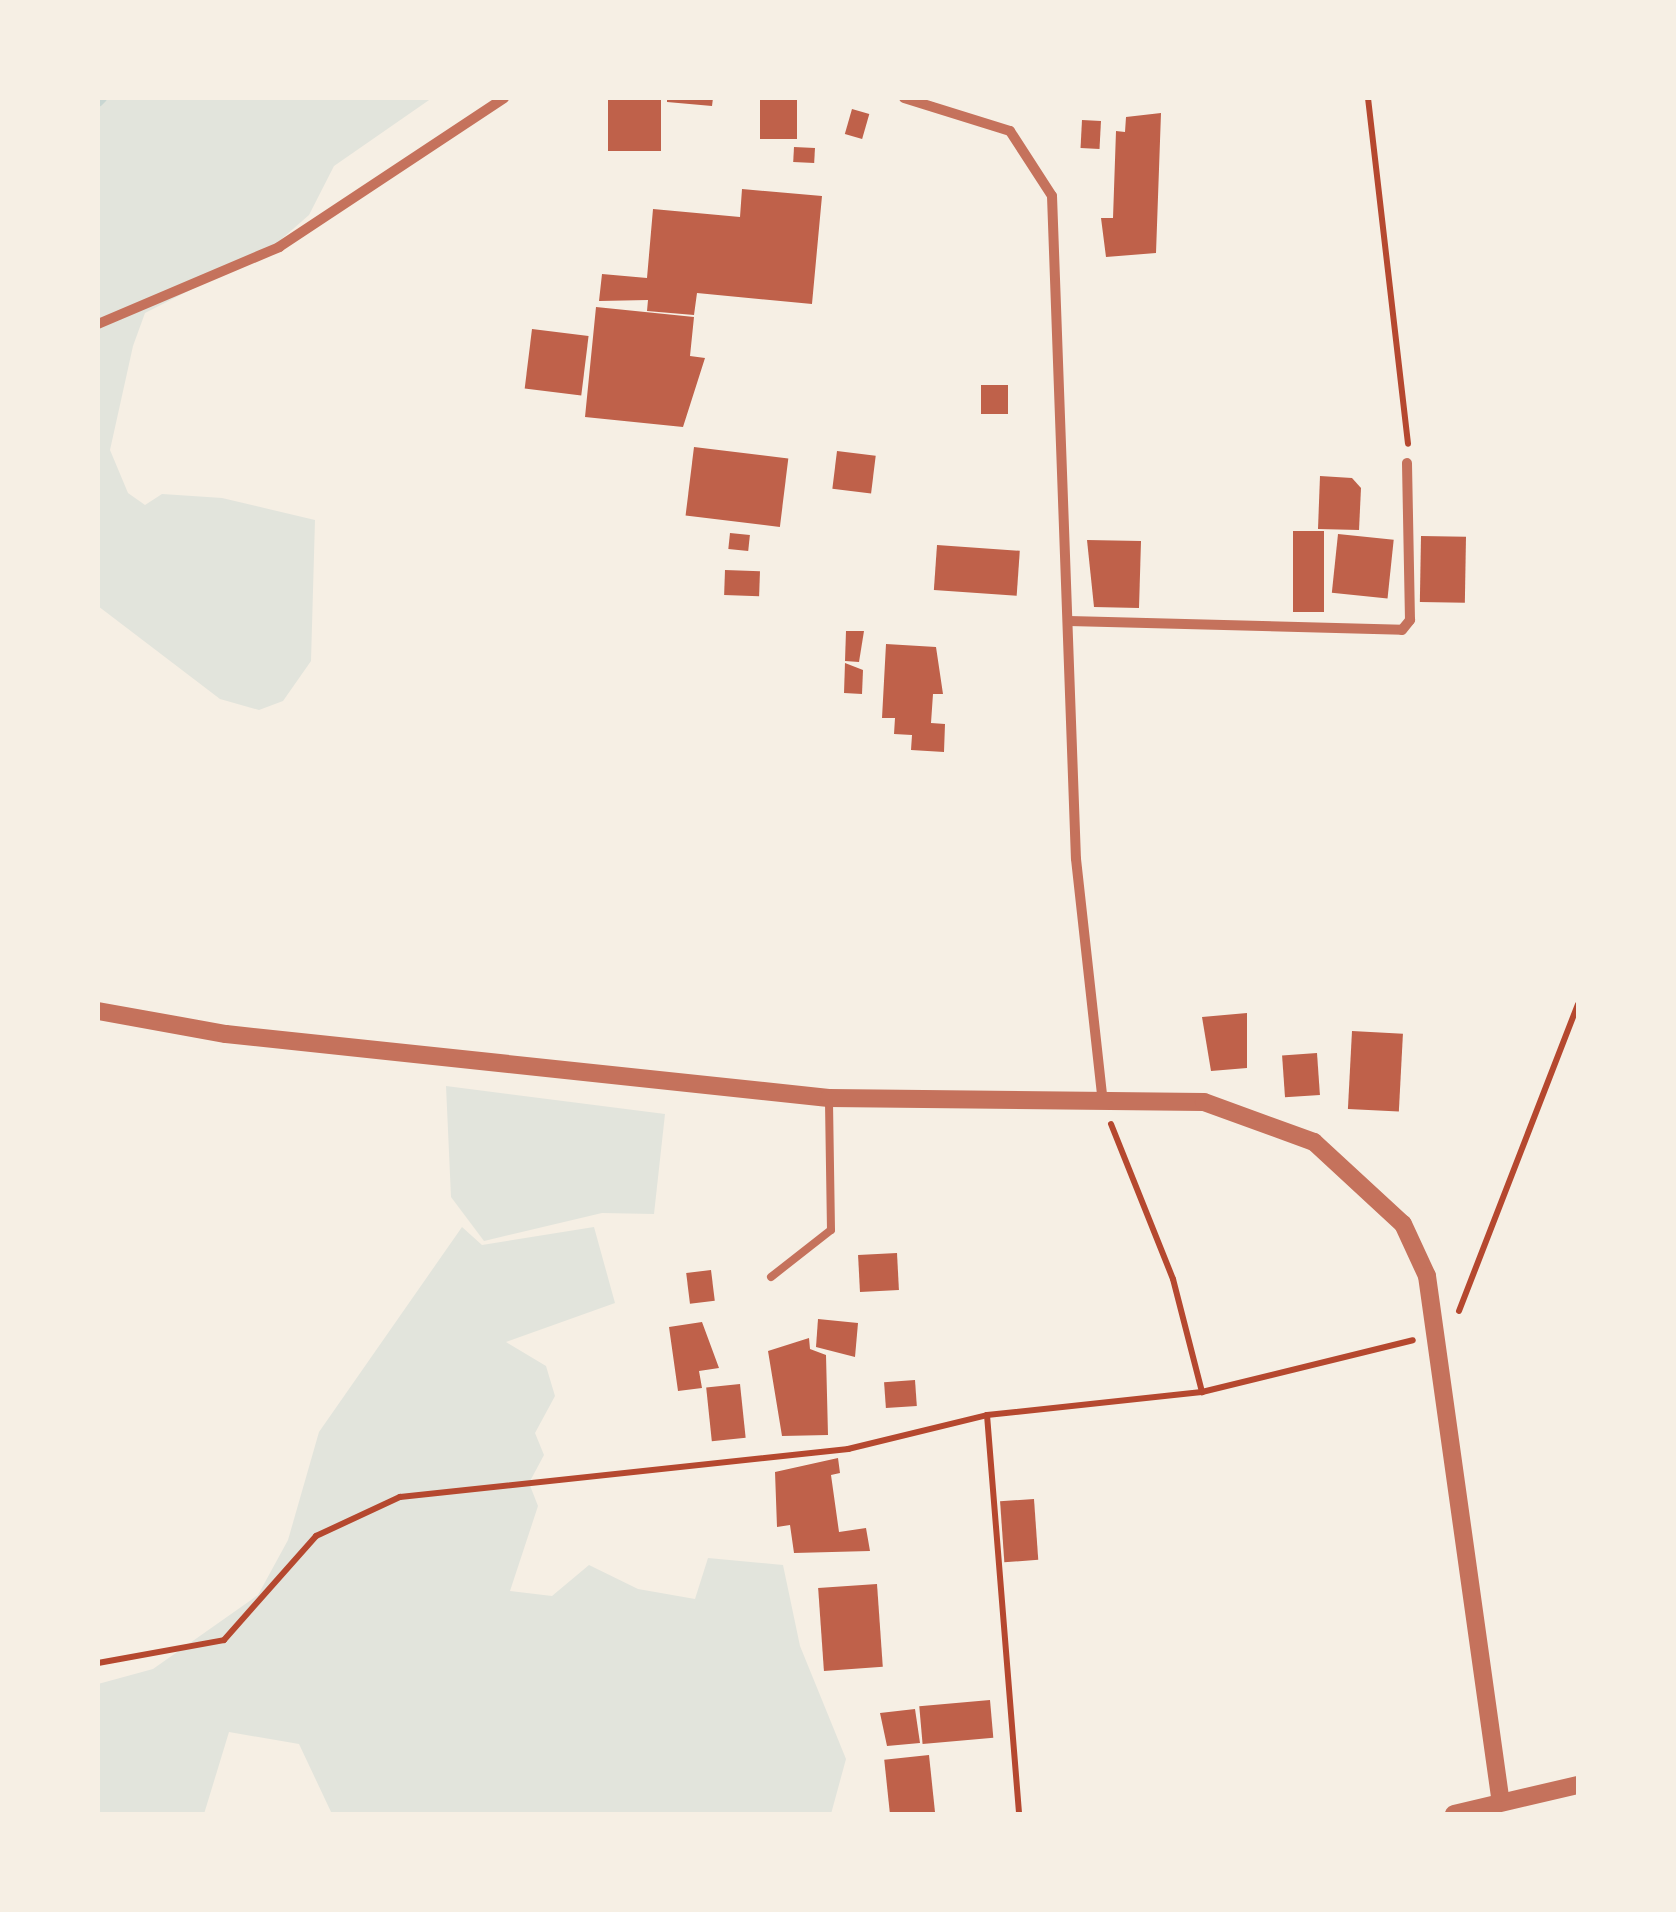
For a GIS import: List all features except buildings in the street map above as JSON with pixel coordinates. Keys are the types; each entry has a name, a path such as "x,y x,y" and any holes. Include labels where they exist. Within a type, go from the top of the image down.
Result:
{"street":[{"path":"98,324 280,247 504,98"},
{"path":"904,98 1010,130 1052,196 1076,859 1103,1103"},
{"path":"1069,621 1402,630 1410,620 1407,463"},
{"path":"98,1011 226,1034 829,1098 1204,1102 1314,1142 1403,1224 1427,1276 1500,1797"},
{"path":"1454,1814 1500,1797 1578,1785"}],"lane":[{"path":"771,1277 831,1230 829,1098"}],"path":[{"path":"1368,98 1409,415 1407,463"},
{"path":"98,1663 224,1640 316,1536 400,1497 848,1449 986,1414 1202,1392 1436,1334 1456,1319 1578,1004"},
{"path":"1103,1103 1173,1279 1202,1392"},
{"path":"986,1414 1019,1814"}],"shaded area":[{"path":"98,98 432,98 334,166 309,215 269,250 145,313 133,346 110,450 128,493 145,505 162,494 222,498 315,520 311,661 283,701 259,710 220,699 98,606"},
{"path":"446,1086 665,1114 654,1214 602,1213 484,1241 451,1197"},
{"path":"462,1227 482,1245 594,1227 615,1303 506,1342 546,1366 555,1396 535,1433 544,1455 529,1483 538,1506 510,1591 552,1596 589,1565 638,1589 695,1599 708,1558 783,1565 800,1646 846,1759 831,1814 332,1814 299,1744 229,1732 204,1814 98,1814 98,1684 153,1669 258,1595 288,1540 319,1432"}],"waterway":[{"path":"98,102 102,98"}]}
